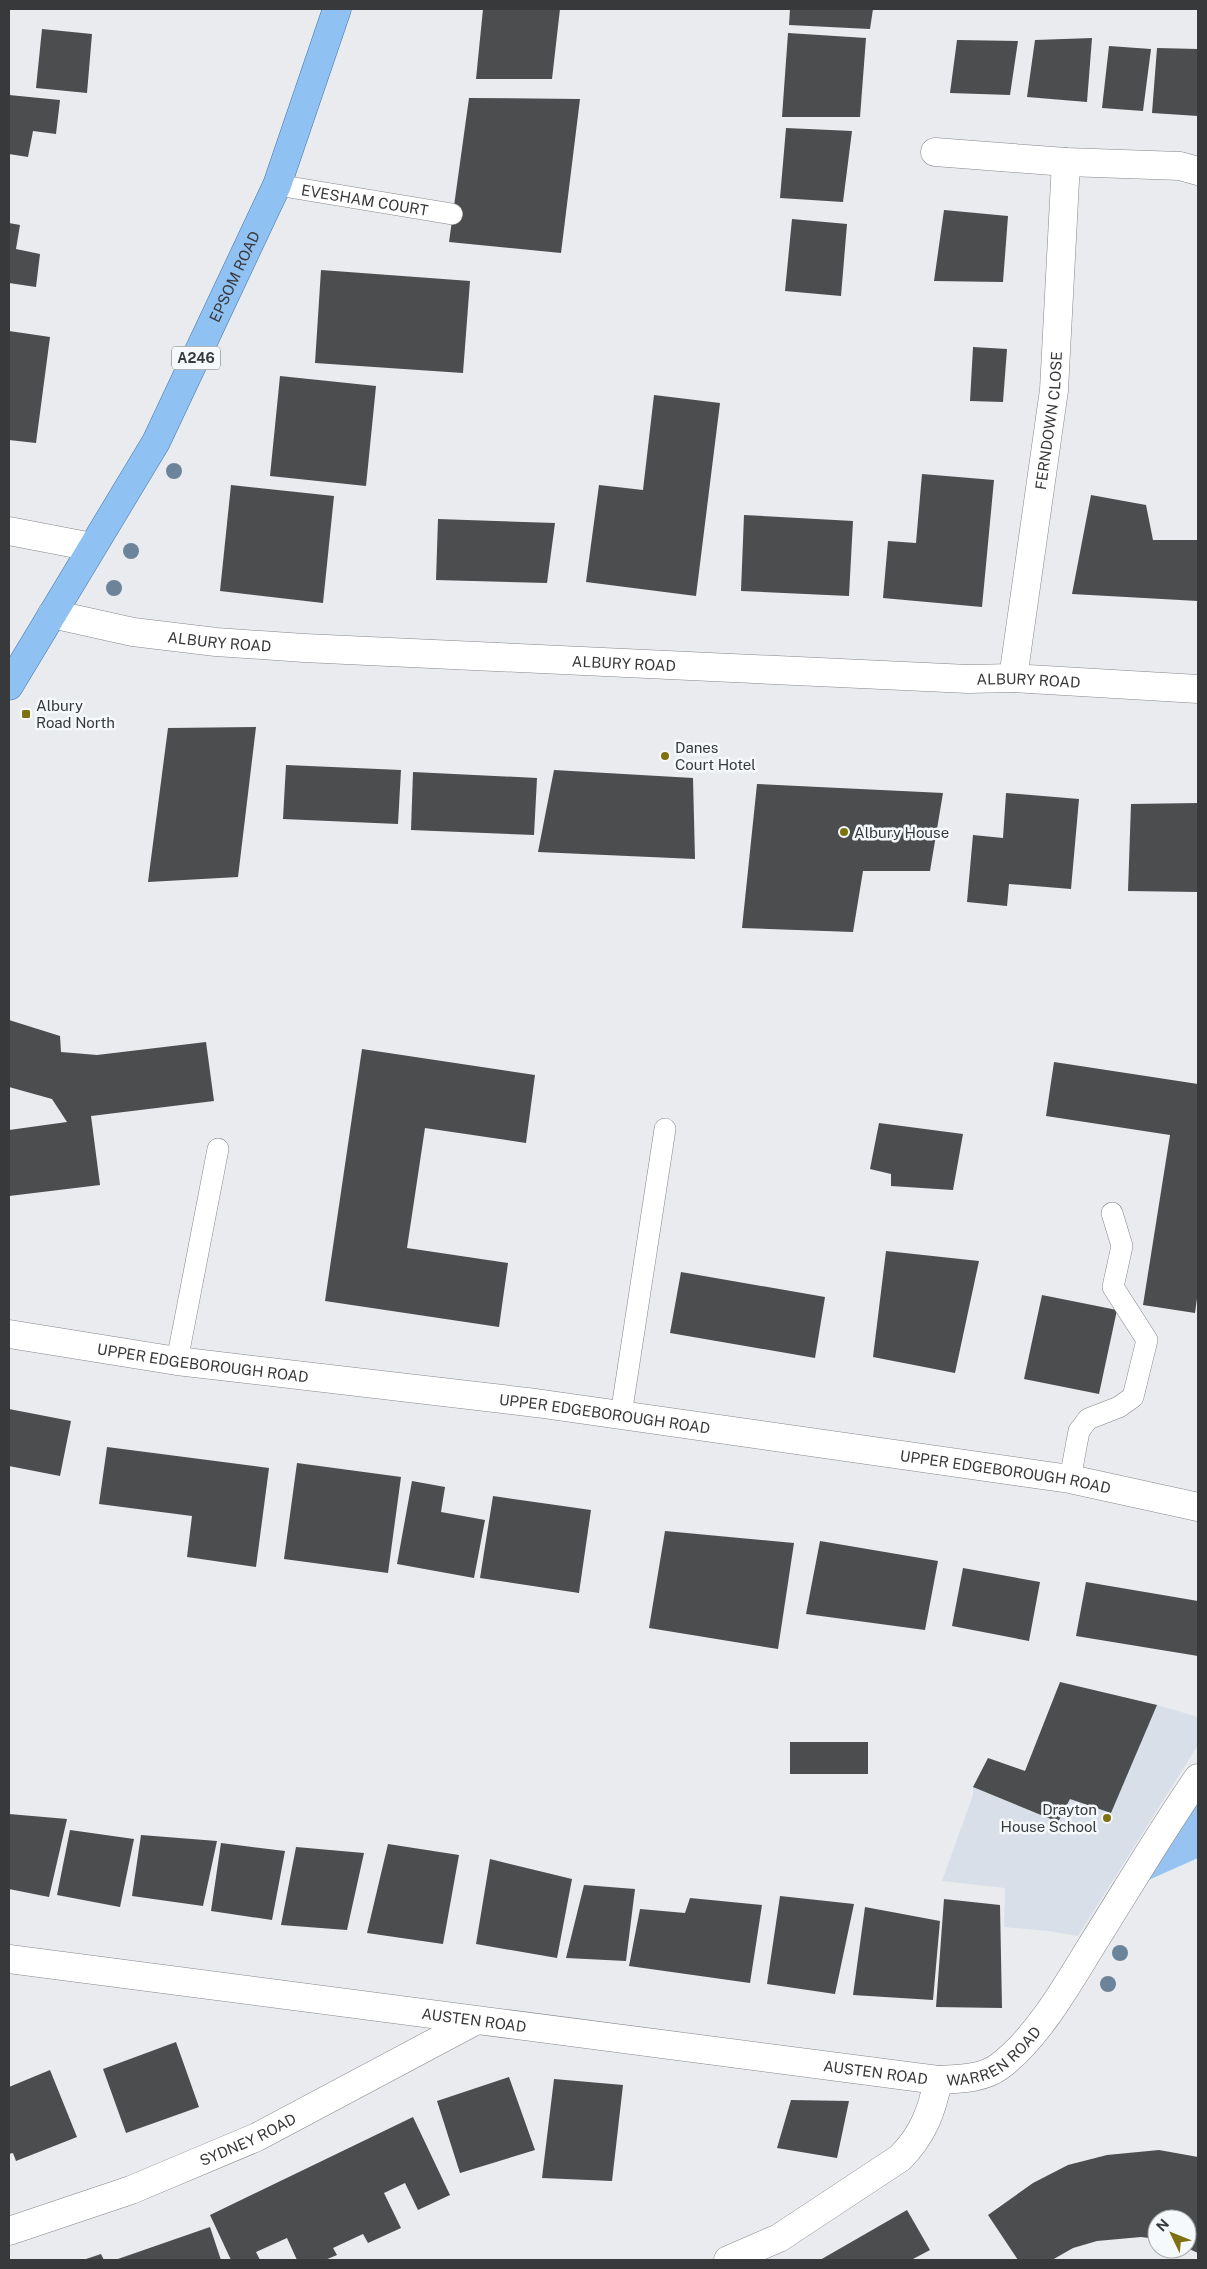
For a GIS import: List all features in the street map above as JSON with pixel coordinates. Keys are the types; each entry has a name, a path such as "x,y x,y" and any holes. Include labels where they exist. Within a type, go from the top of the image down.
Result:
{"main road":[{"name":"EPSOM ROAD","path":"9,686 156,442 277,185 337,9"}],"street":[{"path":"934,152 1066,162 1180,166 1198,171"},
{"name":"FERNDOWN CLOSE","path":"1013,678 1054,390 1066,162"},
{"path":"9,531 92,547"},
{"name":"ALBURY ROAD","path":"52,614 133,632 216,642 968,680 1013,678 1198,689"},
{"name":"UPPER EDGEBOROUGH ROAD","path":"9,1334 177,1361 536,1403 1070,1479 1198,1507"},
{"name":"WARREN ROAD","path":"728,2260 779,2238 900,2158 914,2145 926,2123 933,2107 938,2080 984,2075 1000,2066 1018,2049 1052,2009 1156,1841 1198,1778"},
{"name":"AUSTEN ROAD","path":"9,1959 476,2022 938,2080"},
{"name":"SYDNEY ROAD","path":"9,2231 132,2190 257,2137 476,2022"}],"lane":[{"name":"EVESHAM COURT","path":"277,185 452,214"},
{"path":"621,1415 665,1129"},
{"path":"177,1361 218,1149"},
{"path":"1070,1479 1079,1431 1088,1419 1120,1408 1133,1397 1147,1340 1114,1287 1122,1246 1112,1214"}],"shaded area":[{"name":"Drayton House School","path":"1157,1705 1198,1717 1198,1745 1078,1936 1004,1927 1005,1888 942,1881 973,1795 973,1787 1057,1822 1070,1799"},
{"path":"1198,1778 1198,1858 1126,1890"}],"building":[{"path":"483,9 560,9 552,79 476,79"},
{"path":"790,9 873,9 870,29 789,25"},
{"path":"42,29 92,34 87,93 36,88"},
{"path":"788,33 866,38 860,117 782,117"},
{"path":"1092,38 1087,102 1027,97 1035,40"},
{"path":"957,40 1018,41 1010,95 950,93"},
{"path":"1109,46 1151,49 1143,111 1102,108"},
{"path":"1157,48 1198,49 1198,116 1152,113"},
{"path":"9,95 60,100 56,134 33,131 28,157 9,154"},
{"path":"469,98 580,99 561,253 449,242"},
{"path":"786,128 852,131 843,202 780,198"},
{"path":"944,210 1008,216 1003,282 934,281"},
{"path":"792,219 847,224 841,296 785,291"},
{"path":"9,223 20,225 16,249 40,254 36,287 9,283"},
{"path":"321,270 470,281 463,373 315,363"},
{"path":"9,331 50,337 36,443 9,440"},
{"path":"973,347 1007,349 1003,402 970,401"},
{"path":"280,376 376,386 366,486 270,476"},
{"path":"654,395 720,403 696,596 586,582 599,485 643,490"},
{"path":"922,474 994,480 982,607 883,598 888,541 916,543"},
{"path":"231,485 334,496 323,603 220,591"},
{"path":"1091,495 1146,505 1153,540 1198,540 1198,601 1072,594"},
{"path":"744,515 853,521 849,596 741,591"},
{"path":"438,519 555,523 547,583 436,580"},
{"path":"256,727 238,877 148,882 168,728"},
{"path":"286,765 401,770 398,824 283,819"},
{"path":"554,770 693,778 695,859 538,852"},
{"path":"413,772 537,778 534,835 411,830"},
{"name":"Albury House","path":"757,784 943,793 930,871 863,871 853,932 742,928"},
{"path":"1006,793 1079,799 1071,889 1009,884 1007,906 967,902 973,835 1003,838"},
{"path":"1198,803 1198,892 1128,891 1131,804"},
{"path":"9,1020 60,1036 61,1052 97,1055 206,1042 214,1101 91,1116 100,1185 9,1196 9,1130 67,1122 52,1099 9,1087"},
{"path":"362,1049 535,1075 526,1143 425,1128 407,1248 508,1263 499,1327 325,1301"},
{"path":"1054,1062 1198,1084 1198,1291 1195,1313 1143,1305 1170,1135 1046,1116"},
{"path":"879,1123 963,1134 953,1190 891,1186 891,1174 870,1169"},
{"path":"886,1251 979,1261 955,1373 873,1357"},
{"path":"681,1272 825,1297 815,1358 670,1333"},
{"path":"1042,1295 1117,1310 1099,1394 1024,1379"},
{"path":"9,1409 71,1421 60,1476 9,1466"},
{"path":"107,1447 269,1468 256,1567 187,1557 192,1516 99,1504"},
{"path":"297,1463 401,1477 388,1573 284,1559"},
{"path":"412,1481 445,1487 441,1512 485,1520 474,1578 397,1564"},
{"path":"493,1496 591,1510 579,1593 480,1578"},
{"path":"665,1531 794,1543 778,1649 649,1628"},
{"path":"820,1541 938,1561 925,1630 806,1614"},
{"path":"963,1568 1040,1582 1029,1641 952,1626"},
{"path":"1086,1582 1198,1601 1198,1656 1076,1636"},
{"path":"1060,1682 1157,1705 1111,1813 1070,1799 1058,1822 973,1787 988,1758 1025,1771"},
{"path":"790,1742 868,1742 868,1774 790,1774"},
{"path":"9,1814 67,1819 49,1897 9,1889"},
{"path":"70,1830 134,1839 120,1907 57,1895"},
{"path":"141,1835 217,1841 203,1906 132,1896"},
{"path":"221,1843 285,1851 272,1920 211,1911"},
{"path":"388,1844 459,1855 443,1944 367,1933"},
{"path":"296,1847 364,1853 347,1930 281,1925"},
{"path":"490,1859 572,1879 557,1958 476,1944"},
{"path":"584,1885 635,1889 626,1961 566,1958"},
{"path":"780,1896 854,1904 835,1994 767,1984"},
{"path":"690,1898 762,1905 750,1983 629,1966 640,1909 685,1913"},
{"path":"944,1899 1000,1905 1002,2008 936,2007"},
{"path":"865,1907 940,1921 933,2000 853,1995"},
{"path":"176,2042 199,2107 126,2133 103,2069"},
{"path":"50,2070 77,2137 16,2161 13,2153 9,2154 9,2087"},
{"path":"509,2077 535,2150 460,2173 437,2101"},
{"path":"554,2079 623,2085 612,2181 542,2178"},
{"path":"791,2100 849,2101 837,2158 777,2148"},
{"path":"413,2117 450,2195 418,2210 405,2183 384,2193 401,2228 368,2243 363,2234 333,2248 337,2255 325,2260 297,2260 287,2238 256,2252 260,2260 231,2260 210,2215"},
{"path":"1159,2150 1198,2157 1198,2253 1197,2209 1147,2209 1147,2238 1097,2241 1073,2248 1052,2260 1018,2260 988,2215 1033,2183 1068,2165 1107,2155"},
{"path":"907,2210 930,2250 911,2260 820,2260"},
{"path":"210,2227 221,2260 115,2260"},
{"path":"101,2254 104,2260 83,2260"}],"place":[{"name":"Albury Road North","path":"26,714"},
{"name":"Danes Court Hotel","path":"665,756"},
{"name":"Albury House","path":"844,832"},
{"name":"Drayton House School","path":"1107,1818"}]}
